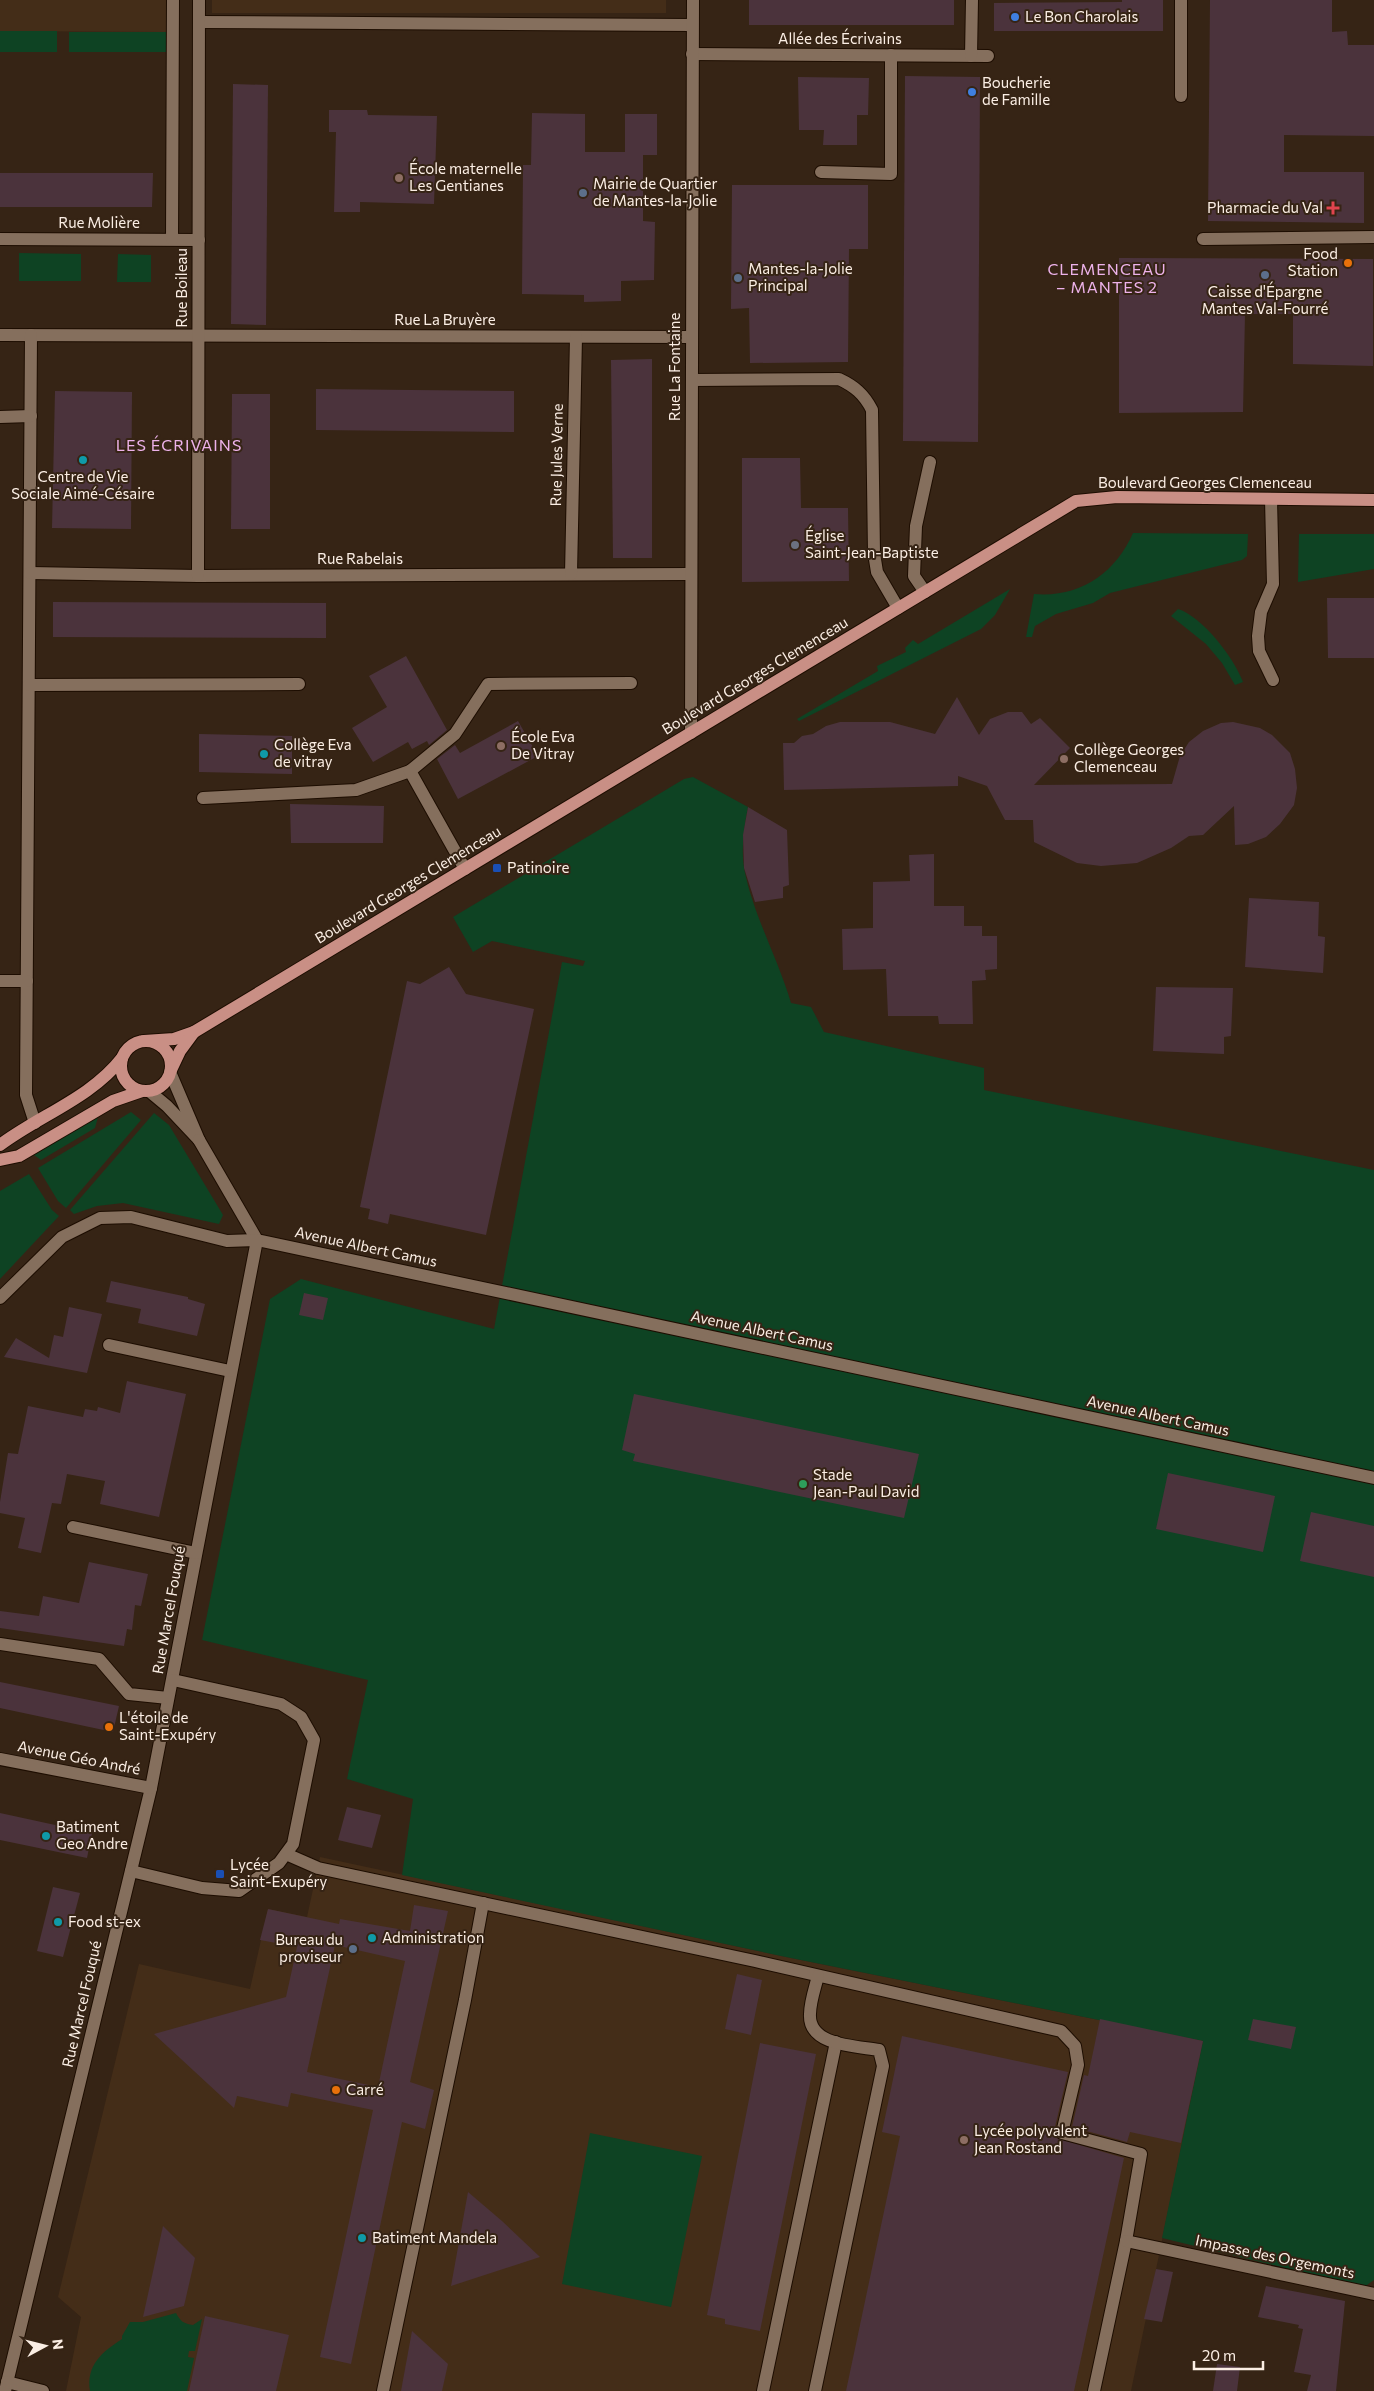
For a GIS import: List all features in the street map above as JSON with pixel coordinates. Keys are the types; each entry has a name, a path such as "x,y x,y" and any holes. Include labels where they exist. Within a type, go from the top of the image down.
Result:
{"main road":[{"name":"Boulevard Georges Clemenceau","path":"144,1042 174,1038 194,1032 1076,501 1117,497 1374,500"},
{"name":"Boulevard Georges Clemenceau","path":"171,1071 180,1051 194,1032"},
{"path":"0,1145 105,1078 132,1046 144,1042 156,1044 167,1052 171,1071 161,1086 106,1105 19,1156 0,1160"},
{"path":"124,1056 122,1069 126,1081 146,1091"}],"street":[{"path":"172,0 172,239"},
{"name":"Rue Boileau","path":"198,576 199,0"},
{"name":"Rue La Fontaine","path":"691,733 692,0"},
{"path":"972,0 972,56"},
{"path":"1181,0 1181,96"},
{"path":"199,22 692,25"},
{"name":"Allée des Écrivains","path":"692,54 988,56"},
{"path":"821,172 891,174 890,55"},
{"path":"1203,239 1374,237"},
{"name":"Rue Molière","path":"0,239 199,240"},
{"path":"0,335 198,335"},
{"path":"31,335 26,1095 35,1123"},
{"name":"Rue La Bruyère","path":"198,335 692,337"},
{"name":"Rue Jules Verne","path":"571,574 576,337"},
{"path":"692,380 839,379 855,387 867,399 872,410 874,553 876,572 898,608"},
{"path":"0,417 31,416"},
{"path":"925,592 914,576 916,526 930,462"},
{"path":"1271,499 1273,584 1261,612 1258,636 1259,651 1273,680"},
{"name":"Rue Rabelais","path":"30,573 198,576 691,574"},
{"path":"203,798 356,790 410,771 455,734 488,684 631,683"},
{"path":"29,685 300,684"},
{"path":"410,771 465,869"},
{"path":"0,982 27,981"},
{"path":"171,1071 199,1140 256,1240"},
{"path":"146,1091 167,1106 199,1140"},
{"name":"Avenue Albert Camus","path":"0,1298 62,1237 100,1218 131,1217 227,1241 256,1240 1374,1478"},
{"name":"Rue Marcel Fouqué","path":"6,2387 151,1788 256,1240"},
{"path":"109,1345 230,1371"},
{"path":"73,1527 196,1553"},
{"path":"0,1644 99,1659 129,1694 168,1698"},
{"path":"131,1871 202,1888 239,1891 279,1864 294,1844 314,1740 301,1717 281,1704 173,1680"},
{"name":"Avenue Géo André","path":"0,1759 151,1788"},
{"path":"286,1854 318,1868 818,1976 1061,2031 1075,2046 1078,2065 1062,2133 1141,2154 1126,2241 1094,2391"},
{"path":"383,2391 465,2000 483,1903"},
{"path":"816,2391 883,2066 879,2050 819,2037 813,2030 810,2015 818,1976"},
{"path":"763,2391 836,2042"},
{"name":"Impasse des Orgemonts","path":"1126,2241 1169,2252 1374,2294"},
{"path":"6,2387 43,2391"}],"shaded area":[{"path":"0,0 170,0 169,32 0,31"},
{"path":"212,0 666,0 666,13 212,13"},
{"path":"320,1857 786,1957 1203,2041 1131,2391 66,2391 81,2317 58,2297 139,1964 250,1989 268,1909 307,1917"}],"green space":[{"path":"0,31 57,31 57,52 0,52"},
{"path":"69,32 169,32 169,52 69,52"},
{"path":"19,253 81,254 81,281 19,281"},
{"path":"118,254 151,255 151,282 117,282"},
{"path":"1133,533 1248,534 1247,556 1242,560 1110,593 1093,603 1056,614 1035,626 1032,637 1026,637 1034,594 1066,592 1094,580 1116,560"},
{"path":"1299,534 1374,534 1374,569 1298,582"},
{"path":"1010,589 995,615 981,629 799,721 797,719 878,671 877,666 906,652 905,648 913,640 918,644"},
{"path":"1178,609 1188,613 1207,629 1225,650 1243,682 1235,685 1222,663 1206,644 1171,616"},
{"name":"Stade Jean-Paul David","path":"693,777 748,807 743,838 743,860 753,903 791,1003 811,1007 824,1032 984,1068 984,1090 1374,1170 1374,2280 1364,2287 1162,2238 1203,2041 786,1957 402,1875 413,1799 347,1779 368,1680 202,1640 270,1299 301,1279 494,1329 562,962 583,966 585,961 492,941 473,952 453,917 684,779"},
{"path":"131,1112 141,1120 66,1208 58,1201 38,1168"},
{"path":"154,1113 169,1125 223,1215 219,1224 123,1203 97,1206 74,1214 70,1210"},
{"path":"98,1117 95,1128 41,1160 34,1155"},
{"path":"29,1174 52,1210 59,1216 0,1279 0,1191"},
{"path":"590,2133 702,2156 671,2307 562,2284"},
{"path":"176,2313 183,2322 190,2325 202,2319 195,2351 189,2351 188,2357 194,2358 187,2391 90,2391 90,2374 97,2360 122,2339 130,2322 143,2322"}],"building":[{"path":"749,0 954,0 954,25 749,25"},
{"path":"1122,0 1163,0 1163,31 994,31 994,3 1122,2"},
{"path":"1210,0 1332,0 1332,32 1347,31 1348,45 1374,45 1374,136 1284,135 1284,172 1364,172 1364,223 1208,221"},
{"path":"905,76 980,77 978,442 903,441"},
{"path":"798,77 869,78 868,115 857,115 857,145 823,145 824,130 799,130"},
{"path":"233,84 268,85 266,325 231,324"},
{"path":"329,110 367,110 368,115 437,116 434,204 360,202 360,212 334,212 336,132 329,132"},
{"name":"Mairie de Quartier de Mantes-la-Jolie","path":"532,113 585,114 585,152 625,152 625,114 657,114 657,155 643,155 643,221 655,222 654,280 621,281 621,301 584,302 584,295 522,294 523,165 531,165"},
{"path":"0,173 153,173 152,207 0,207"},
{"path":"732,185 868,185 868,249 849,249 848,362 750,363 749,308 731,309"},
{"path":"1119,258 1373,259 1373,366 1293,364 1293,314 1245,314 1243,412 1119,413"},
{"path":"652,359 652,558 613,558 611,360"},
{"path":"316,389 514,391 514,432 316,430"},
{"name":"Centre de Vie Sociale Aimé-Césaire","path":"55,391 132,392 131,529 52,528"},
{"path":"232,394 270,394 270,529 231,529"},
{"name":"Église Saint-Jean-Baptiste","path":"742,458 800,458 801,508 848,508 849,581 742,582"},
{"path":"1327,598 1374,598 1374,658 1328,658"},
{"path":"53,602 326,603 326,638 53,637"},
{"path":"406,656 447,730 429,745 427,741 412,749 408,742 373,762 352,728 387,707 369,676"},
{"path":"957,697 979,735 990,719 1008,712 1022,712 1031,724 1040,718 1070,748 1034,785 1172,784 1180,756 1189,742 1203,731 1221,723 1233,722 1260,728 1272,735 1290,753 1295,769 1297,788 1294,805 1280,824 1266,837 1248,844 1235,845 1234,806 1203,835 1189,836 1171,848 1137,863 1101,866 1077,863 1034,842 1033,820 1005,820 987,786 958,776 958,786 784,790 783,743 794,743 802,736 813,734 826,726 840,722 890,722 935,734"},
{"path":"518,721 538,756 458,799 437,759 455,745 460,753"},
{"path":"199,734 292,736 292,774 199,772"},
{"path":"290,804 384,806 383,843 291,843"},
{"path":"748,807 787,830 789,885 783,887 783,898 755,902 744,868 743,835"},
{"path":"934,854 934,906 964,906 964,926 982,926 982,936 997,936 997,969 985,970 986,980 972,981 973,1024 939,1024 938,1016 888,1016 886,969 843,970 842,929 873,928 873,882 910,881 909,855"},
{"path":"1249,898 1319,902 1318,936 1325,937 1323,973 1245,967"},
{"path":"449,967 466,994 534,1009 486,1235 390,1214 388,1224 368,1219 370,1209 360,1207 407,981 420,984"},
{"path":"1156,987 1233,988 1231,1036 1224,1037 1224,1054 1153,1051"},
{"path":"111,1281 188,1297 188,1299 205,1304 197,1336 138,1323 141,1309 106,1302"},
{"path":"304,1293 328,1298 323,1320 299,1315"},
{"path":"69,1307 102,1314 87,1373 4,1357 16,1338 49,1358 54,1335 63,1337"},
{"path":"127,1381 186,1394 159,1517 100,1504 105,1481 67,1474 61,1504 52,1503 41,1553 18,1548 25,1518 0,1513 0,1502 8,1453 18,1454 28,1406 83,1417 85,1409 97,1411 98,1407 120,1413"},
{"path":"634,1394 919,1454 904,1518 633,1461 635,1454 622,1450"},
{"path":"1168,1473 1275,1496 1263,1552 1156,1529"},
{"path":"1311,1512 1374,1526 1374,1577 1300,1561"},
{"path":"89,1562 148,1574 141,1606 135,1605 132,1630 127,1629 124,1646 0,1628 0,1611 39,1616 43,1596 79,1603"},
{"path":"0,1682 119,1706 113,1732 0,1708"},
{"path":"347,1807 381,1815 372,1848 338,1840"},
{"name":"Batiment Geo Andre","path":"0,1813 92,1833 87,1858 0,1840"},
{"name":"Food st-ex","path":"53,1887 80,1893 63,1957 37,1951"},
{"path":"414,1905 448,1911 410,2082 434,2090 425,2129 402,2122 351,2364 320,2357 373,2110 291,2093 288,2107 237,2096 234,2108 154,2034 286,1997 297,1947 260,1940 268,1909 339,1924 340,1919 410,1931","holes":["335,1945 405,1961 378,2087 307,2072"]},
{"path":"737,1974 762,1980 751,2035 725,2029"},
{"path":"1100,2019 1203,2041 1181,2143 1130,2132 1127,2142 1072,2127 1084,2075 1088,2076"},
{"path":"1253,2019 1296,2027 1291,2049 1248,2040"},
{"path":"902,2036 1068,2072 1054,2131 1056,2138 1124,2158 1074,2391 846,2391 900,2136 882,2132"},
{"path":"760,2043 816,2054 760,2331 725,2324 725,2319 707,2315"},
{"path":"468,2192 502,2221 540,2257 451,2286"},
{"path":"163,2226 195,2258 184,2306 143,2317"},
{"path":"1156,2269 1173,2272 1162,2322 1144,2319"},
{"path":"1266,2286 1345,2301 1336,2391 1307,2391 1311,2375 1294,2372 1303,2329 1298,2328 1299,2325 1258,2317"},
{"path":"205,2316 289,2335 276,2391 189,2391"},
{"path":"412,2331 448,2364 442,2391 401,2391"},
{"path":"1217,2364 1240,2367 1237,2391 1213,2391"}],"place":[{"name":"Le Bon Charolais","path":"1015,17"},
{"name":"Boucherie de Famille","path":"972,92"},
{"name":"École maternelle Les Gentianes","path":"399,178"},
{"name":"Mairie de Quartier de Mantes-la-Jolie","path":"583,193"},
{"name":"Pharmacie du Val","path":"1333,208"},
{"name":"Food Station","path":"1348,263"},
{"name":"Caisse d'Épargne Mantes Val-Fourré","path":"1265,275"},
{"name":"Mantes-la-Jolie Principal","path":"738,278"},
{"name":"Centre de Vie Sociale Aimé-Césaire","path":"83,460"},
{"name":"Église Saint-Jean-Baptiste","path":"795,545"},
{"name":"École Eva De Vitray","path":"501,746"},
{"name":"Collège Eva de vitray","path":"264,754"},
{"name":"Collège Georges Clemenceau","path":"1064,759"},
{"name":"Patinoire","path":"497,868"},
{"name":"Stade Jean-Paul David","path":"803,1484"},
{"name":"L'étoile de Saint-Exupéry","path":"109,1727"},
{"name":"Batiment Geo Andre","path":"46,1836"},
{"name":"Lycée Saint-Exupéry","path":"220,1874"},
{"name":"Food st-ex","path":"58,1922"},
{"name":"Administration","path":"372,1938"},
{"name":"Bureau du proviseur","path":"353,1949"},
{"name":"Carré","path":"336,2090"},
{"name":"Lycée polyvalent Jean Rostand","path":"964,2140"},
{"name":"Batiment Mandela","path":"362,2238"}],"district":[{"name":"CLEMENCEAU – MANTES 2","path":"1107,278"},
{"name":"LES ÉCRIVAINS","path":"179,445"}]}
